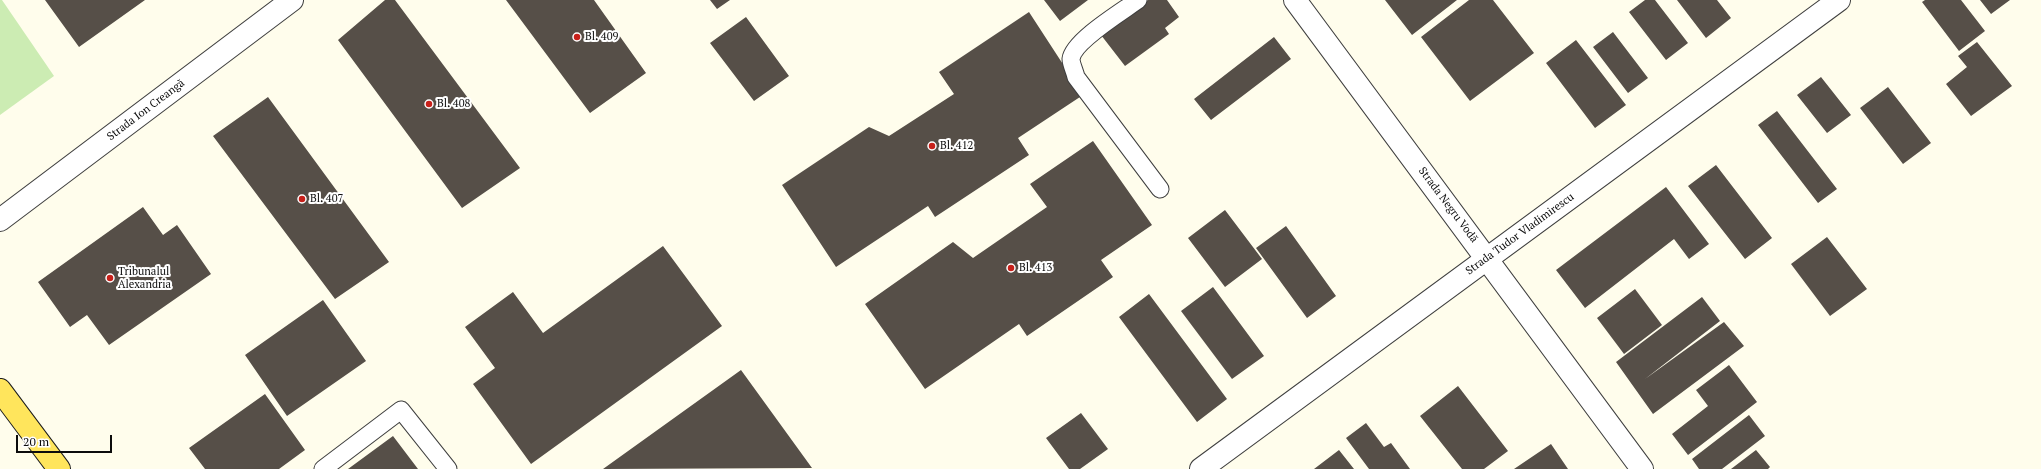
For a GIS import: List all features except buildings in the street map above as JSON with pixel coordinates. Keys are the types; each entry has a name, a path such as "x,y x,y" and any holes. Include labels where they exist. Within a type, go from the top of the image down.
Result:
{"main road":[{"path":"0,390 59,469"}],"street":[{"name":"Strada Negru Vodă","path":"1295,0 1487,257 1642,469"},
{"name":"Strada Tudor Vladimirescu","path":"1201,469 1487,257 1840,0"},
{"name":"Strada Ion Creangă","path":"0,220 285,2"}],"lane":[{"path":"1138,0 1084,40 1075,50 1071,59 1076,77 1160,189"},
{"path":"323,469 400,410 448,469"}],"green space":[{"path":"0,0 2,0 54,76 0,115"}],"place":[{"name":"Bl. 409","path":"577,37"},
{"name":"Bl. 408","path":"429,104"},
{"name":"Bl. 412","path":"932,146"},
{"name":"Bl. 407","path":"302,199"},
{"name":"Bl. 413","path":"1011,268"},
{"name":"Tribunalul Alexandria","path":"110,278"}]}
